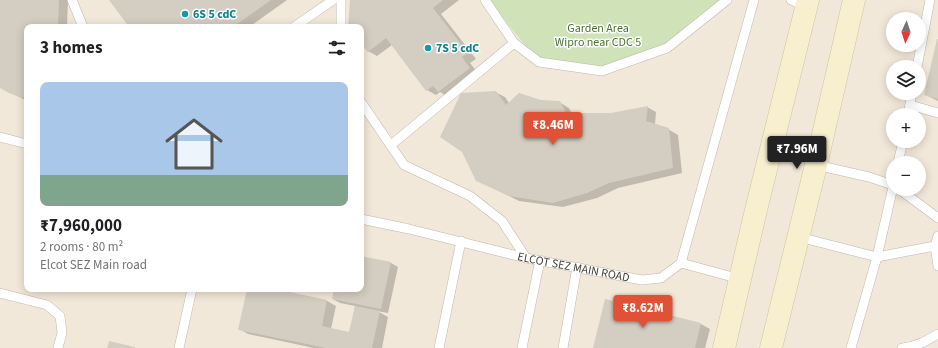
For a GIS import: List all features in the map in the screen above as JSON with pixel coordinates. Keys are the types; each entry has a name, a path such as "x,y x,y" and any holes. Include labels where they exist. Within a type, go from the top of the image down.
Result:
{"street":[{"path":"771,348 799,237 854,0"},
{"path":"724,348 802,2"}],"lane":[{"path":"72,0 82,24"},
{"path":"298,24 333,0"},
{"path":"341,0 341,24"},
{"path":"485,0 514,43 540,62 602,71 668,48 726,0"},
{"path":"740,279 681,263 754,0"},
{"path":"919,60 930,0"},
{"path":"391,146 514,43"},
{"path":"909,108 911,100"},
{"path":"910,105 938,113"},
{"path":"364,106 404,165 470,196 502,221 526,258"},
{"path":"0,137 24,143"},
{"path":"816,165 869,177 886,183"},
{"path":"854,348 891,196"},
{"path":"908,196 938,218"},
{"name":"ELCOT SEZ MAIN ROAD","path":"364,220 461,241 526,258 642,280 661,278 681,263"},
{"path":"938,236 936,246 938,266"},
{"path":"799,237 877,258 936,246"},
{"path":"439,348 461,241"},
{"path":"522,348 540,260"},
{"path":"563,348 577,267"},
{"path":"179,348 191,292"},
{"path":"0,293 47,305 60,316 62,333 58,348"},
{"path":"902,348 920,344 938,334"}],"shaded area":[{"path":"0,0 938,0 938,348 0,348"}],"green space":[{"name":"Garden Area Wipro near CDC 5","path":"488,0 727,0 667,48 602,71 539,62"}],"building":[{"path":"0,0 59,0 58,24 24,24 24,97 22,98 0,88"},
{"name":"6S 5 cdC","path":"109,0 271,0 237,24 127,24"},
{"name":"7S 5 cdC","path":"350,0 443,0 433,8 468,53 462,57 470,68 438,92 433,86 426,91 386,38 368,52 364,47 364,24 348,24"},
{"path":"938,39 938,99 926,96 926,86"},
{"path":"496,91 506,105 519,93 541,100 560,101 566,113 611,113 648,106 646,121 669,128 673,168 609,183 587,193 553,203 509,196 476,181 462,152 440,137 461,93"},
{"path":"364,257 391,262 381,309 332,299 333,292 364,292"},
{"path":"246,292 290,292 327,300 322,326 349,332 355,306 380,311 372,348 326,348 238,330"},
{"path":"605,299 701,323 695,348 593,348"},
{"path":"109,341 135,347 135,348 107,348"}],"place":[{"name":"6S 5 cdC","path":"185,14"},
{"name":"7S 5 cdC","path":"428,48"}]}
